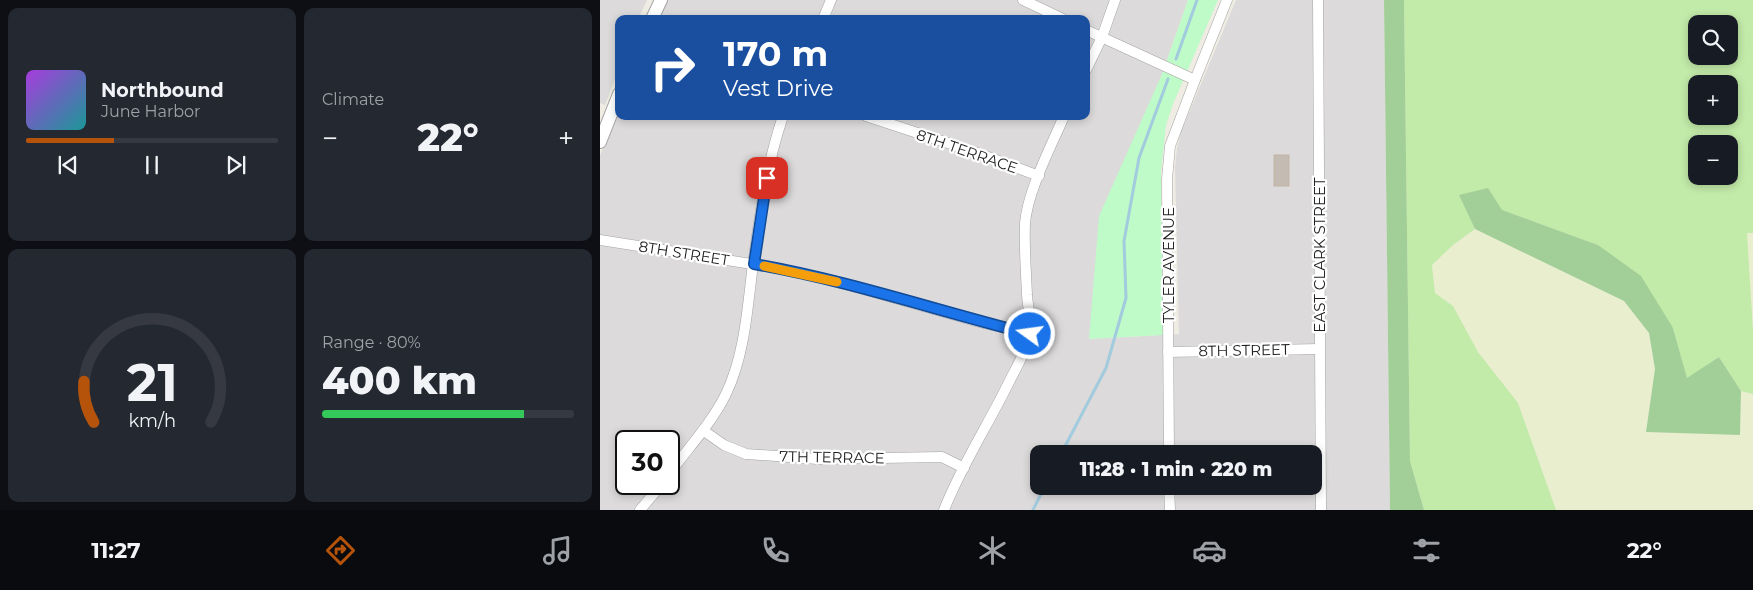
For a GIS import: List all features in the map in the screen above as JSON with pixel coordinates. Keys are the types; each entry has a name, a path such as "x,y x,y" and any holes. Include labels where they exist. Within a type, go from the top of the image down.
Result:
{"street":[{"path":"654,15 661,0"},
{"path":"825,15 831,0"},
{"path":"1023,0 1055,15"},
{"path":"1090,62 1116,0"},
{"path":"1090,32 1194,80 1227,0"},
{"name":"EAST CLARK STREET","path":"1318,0 1320,510"},
{"name":"TYLER AVENUE","path":"1169,445 1167,179 1170,146 1194,80"},
{"path":"600,142 615,104"},
{"path":"680,460 704,431 726,394 734,373 744,336 770,160 782,120"},
{"name":"8TH TERRACE","path":"878,120 969,150 1038,176"},
{"path":"944,510 964,468 999,404 1030,334 1031,317 1028,296 1025,224 1027,208 1038,176 1062,120"},
{"name":"8TH STREET","path":"600,240 754,264 831,280 979,322 1030,334"},
{"name":"8TH STREET","path":"1168,352 1319,348"},
{"name":"7TH TERRACE","path":"704,431 724,445 746,454 818,459 942,457 964,468"},
{"path":"640,510 653,495"},
{"path":"1169,495 1170,510"}],"shaded area":[{"path":"600,0 647,0 640,15 615,15 615,79 605,105 600,103"},
{"path":"668,0 1188,0 1162,74 1090,339 1179,334 1175,167 1177,148 1181,132 1236,0 1384,0 1390,510 600,510 600,156 615,117 615,120 1090,120 1090,15 661,15"}],"green space":[{"path":"1188,0 1218,0 1173,104 1166,125 1161,171 1163,335 1089,339 1099,216 1162,74"},
{"path":"1384,0 1404,0 1410,461 1424,510 1390,510"},
{"path":"1404,0 1753,0 1753,233 1747,233 1753,331 1753,394 1741,391 1719,357 1687,379 1673,328 1598,245 1460,195 1475,229 1453,245 1432,265 1435,293 1453,306 1478,352 1518,403 1556,510 1424,510 1410,461"},
{"path":"1488,188 1502,210 1598,245 1641,276 1673,328 1687,378 1719,357 1741,391 1740,435 1646,432 1655,369 1649,333 1624,301 1475,229 1459,195"},
{"path":"1475,229 1624,301 1649,333 1655,369 1646,432 1740,435 1741,391 1753,394 1753,510 1556,510 1518,403 1478,352 1453,306 1435,293 1432,265 1453,245"},
{"path":"1747,233 1753,233 1753,331"}],"building":[{"path":"1274,155 1289,155 1289,186 1274,186"}],"waterway":[{"path":"1176,59 1197,0"},
{"path":"1066,445 1106,368 1126,298 1124,241 1139,158 1168,79"},
{"path":"1033,510 1040,495"}],"slow traffic":[{"path":"764,266 837,282"}],"route":[{"path":"767,178 754,264 831,280 979,322 1030,334"}]}
